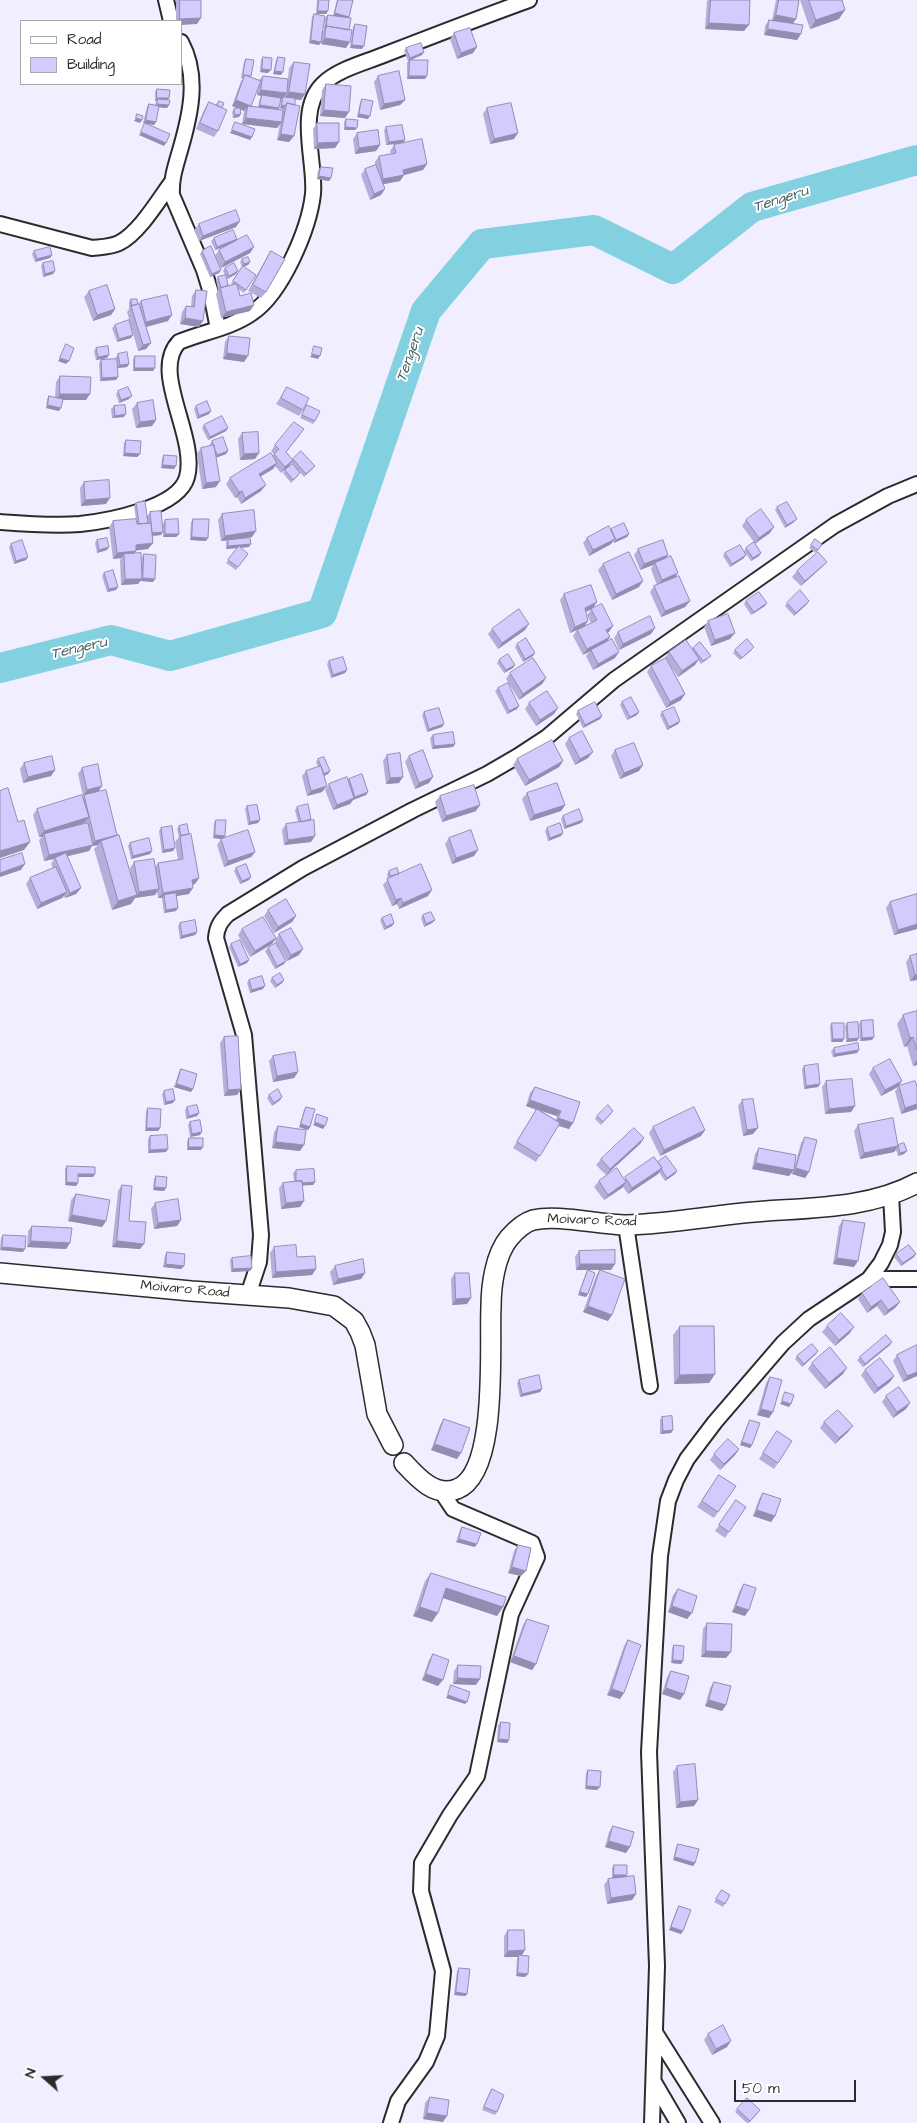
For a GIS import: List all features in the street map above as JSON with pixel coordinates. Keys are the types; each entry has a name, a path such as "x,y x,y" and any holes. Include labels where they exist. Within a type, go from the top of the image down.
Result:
{"street":[{"path":"166,0 171,20"},
{"path":"0,522 51,525 81,524 108,519 159,505 177,494 186,481 189,464 187,444 169,373 169,356 172,348 179,342 239,321 254,312 268,298 298,248 310,212 313,192 308,125 312,104 318,90 324,82 354,67 529,0"},
{"path":"182,44 190,62 192,86 184,134 171,183 172,195 204,270 211,293 218,329"},
{"path":"0,224 92,248 108,247 120,242 132,233 171,183"},
{"path":"248,1295 260,1262 261,1234 244,1035 216,938 217,927 221,920 303,868 413,810 487,774 518,756 547,737 592,697 622,674 835,525 888,496 917,484"},
{"name":"Moivaro Road","path":"440,1491 451,1492 463,1487 472,1478 479,1462 485,1440 489,1407 490,1305 500,1255 508,1239 519,1227 531,1221 548,1218 626,1225 822,1206 891,1194 917,1183"},
{"path":"652,2123 656,2033 656,1914 649,1752 660,1556 668,1501 687,1459 715,1422 783,1343 808,1319 869,1278 881,1263 890,1245 893,1232 891,1194"},
{"path":"626,1225 650,1386"},
{"name":"Moivaro Road","path":"0,1273 290,1298 327,1305 344,1312 354,1321 365,1345 378,1414 393,1445"},
{"path":"869,1278 917,1279"},
{"path":"391,2123 398,2101 426,2062 437,2036 444,1970 421,1891 422,1863 450,1814 477,1776 511,1614 537,1558 532,1543 454,1509 440,1491 419,1479 404,1463 393,1445"},
{"path":"656,2033 712,2123"},
{"path":"654,2081 678,2123"}],"building":[{"path":"180,0 201,0 201,18 180,19"},
{"path":"319,0 329,0 328,11 318,11"},
{"path":"338,0 353,0 349,17 335,13"},
{"path":"711,0 750,0 749,25 709,23"},
{"path":"779,0 799,0 796,19 776,15"},
{"path":"809,0 842,0 845,10 816,20"},
{"path":"314,14 325,16 321,42 311,40"},
{"path":"328,15 351,18 349,30 326,26"},
{"path":"769,20 803,25 801,34 768,29"},
{"path":"355,24 367,26 364,46 352,45"},
{"path":"326,26 352,30 350,42 325,38"},
{"path":"470,28 477,47 461,53 454,33"},
{"path":"421,43 424,52 410,58 406,48"},
{"path":"263,57 272,58 271,70 262,69"},
{"path":"278,57 285,58 283,72 275,71"},
{"path":"246,59 254,60 251,76 243,75"},
{"path":"410,60 428,60 427,76 409,76"},
{"path":"294,62 310,64 305,94 289,92"},
{"path":"399,71 405,100 384,104 378,76"},
{"path":"245,75 261,81 251,106 236,100"},
{"path":"263,76 288,79 287,93 261,90"},
{"path":"326,84 351,86 349,112 324,110"},
{"path":"157,89 170,90 169,98 157,98"},
{"path":"262,95 281,98 279,108 260,105"},
{"path":"283,97 295,98 295,105 287,103 285,106 282,105"},
{"path":"158,99 170,100 169,105 157,104"},
{"path":"362,99 373,101 370,116 359,114"},
{"path":"219,101 224,103 222,108 217,105"},
{"path":"209,102 227,110 218,131 200,123"},
{"path":"287,103 300,106 294,136 281,134"},
{"path":"511,103 518,133 494,139 487,108"},
{"path":"149,104 159,106 156,122 146,120"},
{"path":"248,106 283,110 282,122 246,118"},
{"path":"240,108 241,114 235,115 234,109"},
{"path":"137,114 143,116 142,120 136,118"},
{"path":"346,119 358,120 357,128 346,127"},
{"path":"235,122 255,129 252,137 232,130"},
{"path":"145,123 170,134 166,143 141,132"},
{"path":"317,123 339,123 339,142 318,143"},
{"path":"402,125 405,140 389,142 386,127"},
{"path":"378,130 380,145 359,148 357,133"},
{"path":"422,139 427,164 403,170 404,175 383,179 379,156 396,153 394,145"},
{"path":"376,165 385,189 374,194 365,169"},
{"path":"321,167 333,168 331,178 319,176"},
{"path":"236,210 240,221 203,236 199,224"},
{"path":"233,230 237,239 217,247 214,238"},
{"path":"247,235 254,247 225,262 219,250"},
{"path":"211,246 221,270 212,274 202,251"},
{"path":"50,247 52,255 37,259 34,251"},
{"path":"271,251 285,259 266,292 253,285"},
{"path":"248,257 250,262 244,264 242,259"},
{"path":"53,261 55,271 45,274 43,263"},
{"path":"234,263 238,271 229,276 225,268"},
{"path":"243,266 256,275 246,290 233,281"},
{"path":"226,275 228,285 221,288 218,277"},
{"path":"237,284 240,296 251,293 254,305 226,312 220,288"},
{"path":"107,285 115,309 97,315 89,291"},
{"path":"196,290 207,291 203,321 185,318 186,306 194,307"},
{"path":"167,295 172,315 146,322 141,301"},
{"path":"131,299 137,299 138,304 132,306"},
{"path":"139,304 151,343 143,345 131,306"},
{"path":"129,320 133,335 119,339 115,325"},
{"path":"229,336 250,338 248,356 227,353"},
{"path":"66,344 74,348 69,361 60,358"},
{"path":"108,346 109,355 98,357 96,348"},
{"path":"314,346 322,348 320,356 312,354"},
{"path":"127,352 129,364 120,365 118,354"},
{"path":"135,356 155,356 155,368 135,368"},
{"path":"117,359 118,377 102,378 101,360"},
{"path":"60,376 91,377 90,394 60,394"},
{"path":"128,387 132,396 121,400 118,391"},
{"path":"287,387 309,398 303,410 281,398"},
{"path":"49,396 63,399 61,408 48,405"},
{"path":"153,400 156,420 140,422 137,403"},
{"path":"207,401 211,411 199,416 196,406"},
{"path":"125,405 126,414 115,416 114,406"},
{"path":"307,405 320,411 315,421 302,415"},
{"path":"222,416 228,428 210,437 204,425"},
{"path":"294,422 304,429 286,452 293,460 285,467 274,454 279,449 275,445"},
{"path":"258,432 259,453 244,454 242,433"},
{"path":"223,437 228,451 217,455 212,441"},
{"path":"126,440 141,441 140,454 125,453"},
{"path":"214,445 220,481 206,483 201,448"},
{"path":"301,451 315,466 306,474 293,459"},
{"path":"271,453 277,463 259,474 266,485 245,498 242,491 239,492 230,478"},
{"path":"164,455 177,456 176,466 163,465"},
{"path":"293,464 300,473 293,480 285,470"},
{"path":"109,480 110,498 85,500 84,482"},
{"path":"145,501 148,523 139,524 136,503"},
{"path":"787,502 797,519 787,525 777,507"},
{"path":"761,509 774,527 759,538 746,520"},
{"path":"254,510 256,531 225,536 222,514"},
{"path":"161,511 163,532 152,533 150,512"},
{"path":"136,519 137,524 151,523 153,543 136,545 136,551 117,553 113,521"},
{"path":"178,519 179,534 165,534 165,520"},
{"path":"193,519 209,519 208,538 192,537"},
{"path":"624,523 629,534 616,540 611,529"},
{"path":"609,526 615,539 593,550 587,538"},
{"path":"107,538 109,547 99,550 97,540"},
{"path":"250,538 251,544 228,546 228,540"},
{"path":"815,539 822,544 818,550 811,545"},
{"path":"22,540 28,557 16,561 11,544"},
{"path":"663,540 668,555 644,564 638,549"},
{"path":"754,542 761,553 753,558 746,548"},
{"path":"740,545 746,555 732,564 725,553"},
{"path":"239,546 248,554 238,567 228,560"},
{"path":"629,552 643,581 616,594 603,564"},
{"path":"818,552 827,562 805,581 797,571"},
{"path":"141,553 142,579 125,579 124,554"},
{"path":"144,554 156,555 155,579 143,578"},
{"path":"671,556 678,573 662,580 655,563"},
{"path":"113,570 118,587 109,589 104,573"},
{"path":"679,576 690,601 665,611 654,586"},
{"path":"591,585 597,602 585,608 588,621 575,627 564,594"},
{"path":"800,590 809,601 796,613 787,603"},
{"path":"759,592 767,603 754,612 746,601"},
{"path":"602,604 613,626 606,630 610,637 587,649 577,630 597,620 591,609"},
{"path":"519,609 529,624 502,643 492,629"},
{"path":"728,614 735,633 715,640 708,621"},
{"path":"650,616 655,628 623,644 618,632"},
{"path":"526,638 535,653 525,659 517,644"},
{"path":"612,639 619,652 598,664 591,650"},
{"path":"747,639 754,647 742,658 735,650"},
{"path":"686,640 699,659 682,671 669,652"},
{"path":"700,642 711,656 703,661 693,648"},
{"path":"508,654 515,665 506,670 499,660"},
{"path":"343,657 347,670 333,675 329,661"},
{"path":"533,658 546,678 523,694 510,673"},
{"path":"666,658 685,694 670,702 651,666"},
{"path":"508,683 519,706 509,711 498,688"},
{"path":"547,691 558,708 540,720 529,703"},
{"path":"631,697 639,712 630,717 622,702"},
{"path":"595,702 602,716 585,725 578,711"},
{"path":"674,707 680,721 669,727 662,712"},
{"path":"439,708 444,724 429,729 424,712"},
{"path":"582,731 593,752 580,759 569,738"},
{"path":"453,732 455,744 434,746 433,735"},
{"path":"552,740 563,761 529,780 517,759"},
{"path":"634,743 643,765 624,773 615,750"},
{"path":"423,750 433,777 419,783 409,756"},
{"path":"400,753 403,777 390,778 387,755"},
{"path":"52,756 55,770 28,777 24,763"},
{"path":"324,757 330,771 324,774 318,759"},
{"path":"98,764 102,786 87,790 82,768"},
{"path":"321,766 327,786 311,791 306,771"},
{"path":"362,774 368,792 355,797 349,779"},
{"path":"347,777 354,798 337,805 329,784"},
{"path":"557,783 565,805 534,815 527,793"},
{"path":"474,785 480,805 446,816 440,796"},
{"path":"8,788 18,822 24,820 30,842 0,851 0,791"},
{"path":"106,790 117,835 95,841 84,795"},
{"path":"82,795 89,817 44,831 37,809"},
{"path":"308,804 311,819 301,822 297,807"},
{"path":"257,805 260,820 250,822 247,806"},
{"path":"579,809 583,820 566,826 563,816"},
{"path":"216,820 226,820 225,836 215,835"},
{"path":"314,820 315,836 288,840 286,824"},
{"path":"88,823 93,845 49,855 44,834"},
{"path":"560,823 563,833 550,838 547,828"},
{"path":"187,824 189,834 181,836 179,826"},
{"path":"172,826 175,848 164,850 161,828"},
{"path":"248,830 255,852 228,861 221,839"},
{"path":"471,830 478,850 456,858 449,838"},
{"path":"191,834 199,878 192,880 193,888 163,893 158,863 183,859 180,836"},
{"path":"119,835 137,895 118,901 101,841"},
{"path":"149,838 152,851 133,856 130,843"},
{"path":"22,853 25,864 0,873 0,860"},
{"path":"66,853 81,888 70,893 55,858"},
{"path":"154,859 159,889 139,892 134,862"},
{"path":"246,864 251,877 242,881 236,868"},
{"path":"421,864 432,890 403,903 401,898 396,900 387,879"},
{"path":"56,867 67,892 41,903 30,878"},
{"path":"397,868 399,874 390,876 389,871"},
{"path":"176,893 178,908 166,910 164,895"},
{"path":"917,894 917,924 898,930 890,902"},
{"path":"286,899 296,916 278,927 268,910"},
{"path":"431,912 435,920 426,924 423,915"},
{"path":"391,914 394,923 386,927 382,918"},
{"path":"263,917 276,938 255,951 242,929"},
{"path":"195,920 197,932 182,936 180,923"},
{"path":"291,928 303,949 291,955 279,934"},
{"path":"240,940 249,960 240,964 231,944"},
{"path":"276,943 286,961 277,966 268,948"},
{"path":"917,954 917,975 915,975 910,956"},
{"path":"280,973 284,980 277,985 272,978"},
{"path":"262,976 265,986 252,990 249,980"},
{"path":"917,1011 917,1050 913,1037 910,1038 903,1015"},
{"path":"873,1020 874,1037 862,1038 861,1021"},
{"path":"858,1022 859,1038 848,1039 847,1023"},
{"path":"832,1023 844,1023 844,1039 833,1039"},
{"path":"238,1036 241,1089 228,1090 224,1037"},
{"path":"858,1043 859,1050 835,1054 834,1048"},
{"path":"295,1052 298,1072 277,1076 273,1056"},
{"path":"890,1059 902,1081 885,1090 873,1068"},
{"path":"818,1064 820,1084 806,1086 804,1066"},
{"path":"181,1069 197,1074 193,1089 177,1084"},
{"path":"852,1079 855,1106 829,1109 826,1081"},
{"path":"915,1081 917,1086 917,1104 905,1108 899,1086"},
{"path":"535,1087 580,1102 573,1123 558,1118 561,1111 530,1100"},
{"path":"173,1089 175,1100 166,1102 164,1091"},
{"path":"278,1089 282,1097 274,1103 269,1095"},
{"path":"753,1099 758,1128 747,1130 742,1100"},
{"path":"197,1105 199,1113 189,1116 187,1107"},
{"path":"608,1105 613,1111 603,1122 597,1116"},
{"path":"306,1107 315,1109 310,1127 301,1124"},
{"path":"694,1107 705,1130 664,1150 653,1127"},
{"path":"148,1108 161,1109 160,1128 147,1128"},
{"path":"537,1109 560,1123 540,1156 517,1142"},
{"path":"317,1114 328,1118 325,1126 315,1122"},
{"path":"893,1118 898,1146 864,1153 858,1125"},
{"path":"200,1120 202,1132 192,1134 190,1122"},
{"path":"278,1126 306,1130 304,1145 276,1142"},
{"path":"634,1128 644,1138 610,1169 601,1159"},
{"path":"167,1135 168,1149 150,1150 150,1136"},
{"path":"805,1137 817,1140 809,1172 796,1168"},
{"path":"189,1138 203,1138 203,1147 189,1147"},
{"path":"904,1143 907,1151 900,1153 898,1145"},
{"path":"759,1148 796,1155 794,1170 756,1163"},
{"path":"666,1156 677,1171 667,1178 658,1162"},
{"path":"654,1157 662,1168 632,1188 625,1177"},
{"path":"67,1166 95,1167 95,1174 78,1174 78,1183 67,1182"},
{"path":"617,1168 626,1182 608,1195 599,1181"},
{"path":"314,1169 315,1182 302,1183 302,1181 296,1181 296,1170"},
{"path":"156,1176 167,1177 166,1188 155,1187"},
{"path":"302,1181 304,1201 286,1203 283,1183"},
{"path":"122,1185 132,1186 129,1221 146,1222 144,1244 117,1241"},
{"path":"76,1194 110,1200 106,1221 72,1215"},
{"path":"178,1199 181,1220 158,1223 155,1203"},
{"path":"843,1220 865,1223 858,1261 837,1258"},
{"path":"32,1226 72,1228 70,1243 31,1241"},
{"path":"3,1235 26,1236 25,1249 2,1247"},
{"path":"296,1245 297,1257 315,1256 316,1269 276,1272 274,1247"},
{"path":"909,1245 916,1254 903,1263 896,1254"},
{"path":"615,1250 615,1264 580,1264 579,1251"},
{"path":"167,1252 185,1254 184,1266 166,1264"},
{"path":"251,1256 252,1268 233,1269 232,1258"},
{"path":"363,1259 365,1273 338,1279 335,1266"},
{"path":"588,1270 595,1273 588,1294 580,1292"},
{"path":"600,1270 625,1279 612,1315 588,1306"},
{"path":"455,1273 469,1273 471,1298 456,1299"},
{"path":"883,1278 900,1302 888,1310 881,1300 871,1307 862,1293"},
{"path":"841,1313 854,1327 839,1340 827,1326"},
{"path":"680,1326 714,1326 715,1374 680,1375"},
{"path":"886,1335 892,1342 865,1364 860,1357"},
{"path":"812,1344 818,1351 804,1364 797,1356"},
{"path":"917,1345 917,1372 907,1376 897,1355"},
{"path":"830,1347 847,1368 829,1383 812,1363"},
{"path":"880,1358 894,1376 878,1388 865,1370"},
{"path":"539,1375 542,1389 522,1394 519,1380"},
{"path":"770,1377 782,1380 773,1412 761,1409"},
{"path":"899,1387 910,1403 897,1412 886,1396"},
{"path":"785,1392 794,1395 791,1404 782,1401"},
{"path":"838,1410 853,1426 839,1438 824,1422"},
{"path":"672,1416 673,1430 663,1431 662,1417"},
{"path":"444,1419 470,1428 461,1453 435,1444"},
{"path":"750,1420 760,1423 752,1445 742,1442"},
{"path":"777,1431 792,1441 778,1463 763,1453"},
{"path":"728,1439 739,1449 724,1464 714,1454"},
{"path":"719,1475 736,1486 718,1512 702,1501"},
{"path":"763,1493 781,1499 775,1516 757,1510"},
{"path":"736,1500 746,1507 729,1532 719,1525"},
{"path":"462,1527 481,1533 477,1544 459,1539"},
{"path":"518,1545 531,1548 526,1571 512,1567"},
{"path":"431,1573 506,1597 503,1607 446,1588 438,1613 420,1607"},
{"path":"744,1584 756,1588 749,1610 736,1606"},
{"path":"678,1589 697,1596 692,1613 672,1606"},
{"path":"527,1619 549,1626 536,1664 514,1656"},
{"path":"707,1623 732,1624 731,1652 706,1651"},
{"path":"628,1640 641,1645 624,1693 612,1689"},
{"path":"674,1645 684,1646 683,1661 673,1660"},
{"path":"433,1654 449,1660 443,1680 426,1674"},
{"path":"458,1665 481,1666 480,1679 458,1678"},
{"path":"671,1671 689,1676 684,1694 666,1688"},
{"path":"714,1682 731,1686 726,1705 709,1700"},
{"path":"451,1685 470,1692 467,1702 448,1695"},
{"path":"501,1722 510,1723 509,1740 499,1739"},
{"path":"695,1764 698,1800 680,1802 677,1766"},
{"path":"588,1770 601,1771 600,1787 587,1786"},
{"path":"613,1826 634,1832 630,1847 609,1841"},
{"path":"678,1844 699,1849 695,1863 675,1857"},
{"path":"614,1865 627,1865 627,1875 614,1875"},
{"path":"634,1876 636,1894 611,1898 608,1879"},
{"path":"722,1890 730,1895 725,1904 716,1899"},
{"path":"679,1906 691,1910 683,1931 671,1927"},
{"path":"508,1930 524,1930 525,1950 508,1951"},
{"path":"519,1955 529,1956 528,1974 518,1973"},
{"path":"459,1968 470,1969 467,1994 456,1992"},
{"path":"723,2025 731,2041 716,2049 708,2034"},
{"path":"492,2089 504,2095 497,2112 484,2107"},
{"path":"430,2097 449,2100 447,2116 427,2113"},
{"path":"747,2098 760,2110 750,2121 737,2109"}],"waterway":[{"name":"Tengeru","path":"0,668 111,640 170,656 322,613 426,311 482,244 594,230 673,269 752,207 917,160"}]}
